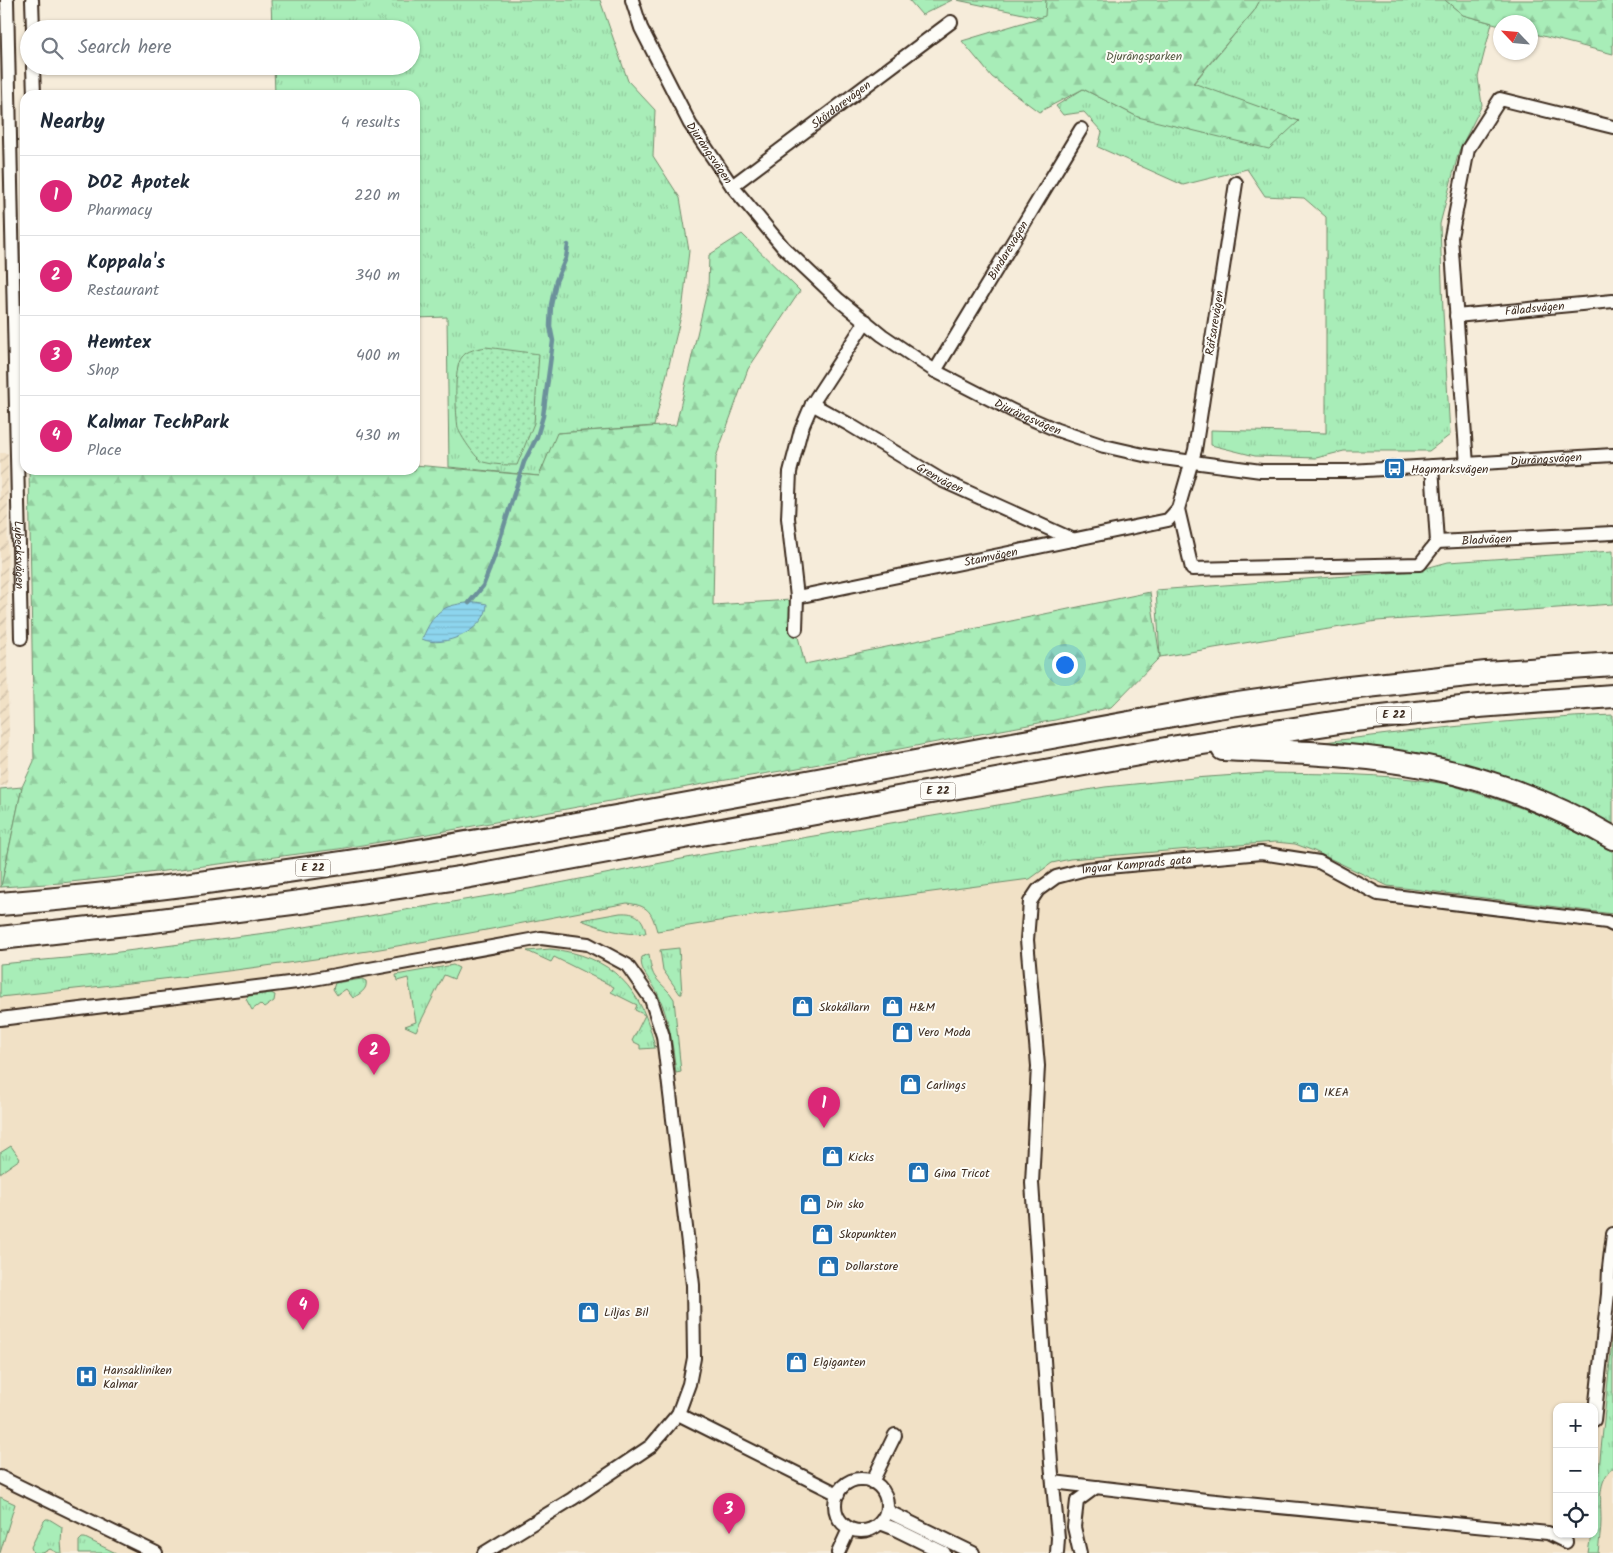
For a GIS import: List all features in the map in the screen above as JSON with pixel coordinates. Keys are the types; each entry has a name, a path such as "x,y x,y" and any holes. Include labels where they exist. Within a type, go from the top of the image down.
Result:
{"highway":[{"name":"E 22","path":"2,904 146,890 287,872 457,846 1217,707 1340,689 1486,673 1613,664"},
{"name":"E 22","path":"0,938 308,901 465,877 1177,747 1365,719 1479,706 1613,696"},
{"path":"1177,747 1351,756 1405,763 1453,773 1496,786 1544,804 1613,838"}],"street":[{"name":"Lybecksvägen","path":"6,0 21,638"},
{"path":"32,0 32,20"},
{"name":"Djurängsvägen","path":"632,0 641,28 680,108 732,186 783,247 839,300 882,335 935,371 1013,412 1104,446 1148,456 1261,471 1350,471 1613,455"},
{"name":"Skördarevägen","path":"732,186 950,22"},
{"path":"33,75 34,90"},
{"path":"1467,465 1451,237 1468,150 1500,99 1613,127"},
{"name":"Bindarevägen","path":"935,371 1081,129"},
{"name":"Räfsarevägen","path":"1191,462 1195,450 1236,183"},
{"name":"Fäladsvägen","path":"1456,316 1613,301"},
{"path":"796,629 797,597 788,518 790,472 801,430 812,404 866,321"},
{"path":"15,411 20,404"},
{"name":"Grenvägen","path":"812,404 941,480 1074,540"},
{"path":"1191,462 1178,509 1192,569 1420,564 1437,542 1432,466"},
{"name":"Stamvägen","path":"797,597 1168,520 1178,509"},
{"name":"Bladvägen","path":"1437,542 1613,533"},
{"name":"Ingvar Kamprads gata","path":"1057,1553 1058,1538 1032,1182 1038,1066 1027,940 1030,902 1038,890 1056,877 1086,869 1261,854 1319,862 1378,894 1607,922 1613,925"},
{"path":"0,1019 297,982 541,938 588,944 627,965 651,999 663,1036 693,1285 694,1358 689,1384 678,1414 651,1446 572,1499 484,1553"},
{"path":"1596,1403 1613,1234"},
{"path":"678,1414 838,1494"},
{"path":"872,1482 895,1435"},
{"path":"0,1477 156,1553"},
{"path":"856,1480 872,1482 884,1493 886,1501 886,1509 880,1523 866,1531 850,1529 838,1518 835,1502 838,1494 848,1483 856,1480"},
{"path":"1053,1482 1206,1500 1548,1533 1570,1543"},
{"path":"1080,1553 1074,1527 1077,1501 1096,1487"},
{"path":"886,1509 973,1553"},
{"path":"880,1523 944,1553"},
{"path":"838,1553 850,1529"}],"shaded area":[{"path":"0,453 8,453 7,666 9,731 7,785 0,786"},
{"path":"1265,773 1373,775 1442,783 1498,799 1549,819 1613,852 1613,1553 0,1553 0,964 88,956 281,931 529,889 707,854 1105,787"}],"green space":[{"path":"271,0 600,0 628,81 655,110 653,156 680,198 689,251 682,312 654,426 558,433 539,476 449,467 447,317 420,318 420,90 275,90 274,75 420,75 420,20 272,20"},
{"path":"909,0 952,0 922,15"},
{"path":"957,0 1046,0 1047,19"},
{"name":"Djurängsparken","path":"1046,0 1260,0 1254,11 1193,83 1299,121 1269,149 1138,117 1083,89 1039,112 992,77 962,41 1045,16"},
{"path":"1260,0 1445,0 1463,15 1492,23 1478,77 1482,105 1459,151 1440,224 1450,435 1429,451 1344,451 1316,458 1255,456 1211,445 1211,430 1326,433 1326,217 1304,198 1265,196 1247,169 1183,185 1098,147 1102,132 1084,112 1063,115 1056,106 1083,89 1138,117 1299,121 1193,84 1254,11"},
{"path":"1445,0 1613,0 1613,54 1538,35 1538,15 1493,15 1493,23 1463,15"},
{"path":"742,234 800,291 748,369 716,457 713,605 791,600 805,664 1150,592 1160,657 1111,707 1055,720 787,770 338,849 117,877 1,887 22,787 34,761 29,475 420,475 420,465 539,476 557,433 676,425 708,287 709,255"},
{"path":"486,347 539,354 534,423 517,465 483,462 476,456 458,428 456,391 459,362 467,353"},
{"path":"1613,551 1613,604 1377,621 1160,657 1156,590 1415,571 1448,562"},
{"path":"1613,715 1613,827 1317,743 1539,719"},
{"path":"1265,773 1396,777 1418,780 1452,785 1527,810 1562,825 1613,852 1613,914 1388,886 1314,851 1295,844 1275,842 1070,859 1052,863 1030,879 751,916 657,931 648,910 627,903 438,939 281,964 0,997 0,964 88,956 281,931 529,889 707,854 1105,787"},
{"path":"22,787 1,887 0,887 0,789"},
{"path":"630,913 641,919 646,933 621,932 581,920"},
{"path":"679,948 682,994 680,994 663,970 660,950"},
{"path":"550,949 591,959 607,967 633,992 645,1015 635,1010 637,1005 611,992 614,987 554,957 551,962 527,951"},
{"path":"649,954 654,975 674,999 681,1072 676,1073 665,1011 655,988 642,966 642,957"},
{"path":"453,965 459,968 454,979 444,975 416,1031 405,1026 416,1022 408,978 397,981 396,975"},
{"path":"362,979 366,981 366,987 353,998 346,989 337,995 333,989 335,983"},
{"path":"271,993 275,995 274,1001 264,1008 260,1004 252,1010 246,999 249,996"},
{"path":"645,1015 655,1048 640,1049 640,1045 632,1041"},
{"path":"11,1146 20,1159 0,1173 0,1153"},
{"path":"1613,1332 1613,1468 1604,1479 1602,1485 1598,1553 1588,1553 1590,1538 1598,1538 1600,1459"},
{"path":"0,1497 15,1504 0,1553"},
{"path":"46,1519 62,1527 62,1553 50,1549 43,1553 33,1553 31,1547"},
{"path":"82,1538 116,1553 79,1553 79,1541"}],"water":[{"path":"476,602 487,604 480,622 472,629 452,639 431,641 422,639 432,621 442,610 456,605"}],"waterway":[{"path":"469,603 483,586 495,555 524,462 537,437 543,416 553,341 550,326 551,305 556,281 566,258 568,245"}],"place":[{"name":"Hagmarksvägen","path":"1395,469"},
{"name":"Skokällarn","path":"803,1007"},
{"name":"H&M","path":"893,1007"},
{"name":"Vero Moda","path":"902,1032"},
{"name":"Koppala's","path":"374,1075"},
{"name":"Carlings","path":"910,1085"},
{"name":"IKEA","path":"1308,1092"},
{"name":"DOZ Apotek","path":"824,1128"},
{"name":"Kicks","path":"832,1157"},
{"name":"Gina Tricot","path":"918,1173"},
{"name":"Din sko","path":"810,1204"},
{"name":"Skopunkten","path":"823,1234"},
{"name":"Dollarstore","path":"829,1266"},
{"name":"Liljas Bil","path":"588,1312"},
{"name":"Kalmar TechPark","path":"303,1330"},
{"name":"Elgiganten","path":"797,1362"},
{"name":"Hansakliniken Kalmar","path":"87,1377"},
{"name":"Hemtex","path":"729,1534"}]}
